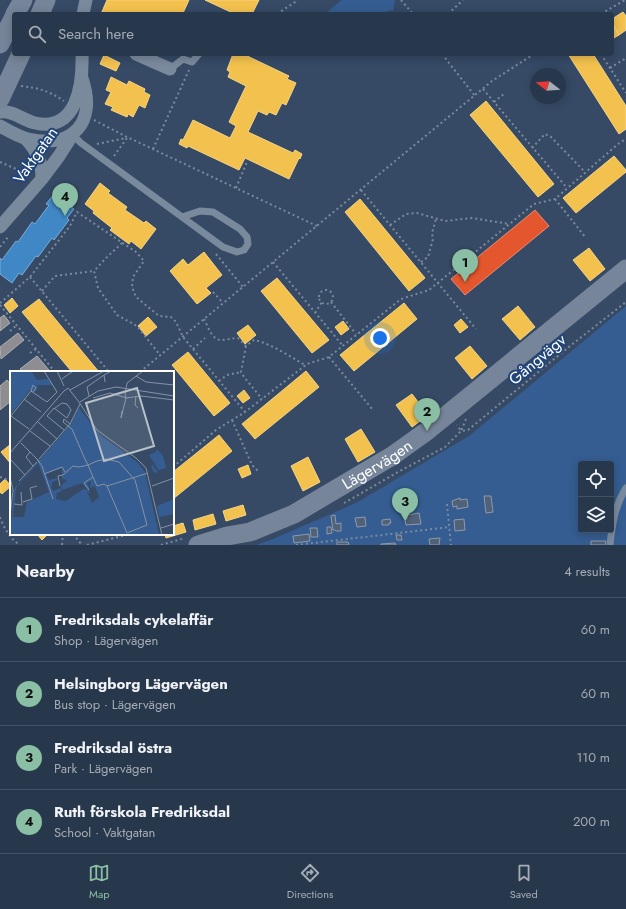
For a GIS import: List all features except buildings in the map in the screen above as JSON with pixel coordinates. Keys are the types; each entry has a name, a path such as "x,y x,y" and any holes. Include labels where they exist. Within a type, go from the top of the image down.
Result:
{"street":[{"path":"16,12 23,0"},
{"path":"41,12 46,0"},
{"path":"83,12 86,0"},
{"path":"0,44 12,21"},
{"path":"0,98 20,56"},
{"path":"34,123 55,123 64,119 72,108 77,98 82,78 82,56"},
{"path":"141,56 170,69"},
{"path":"0,126 26,139 53,141 73,135 81,124 86,105 85,88 82,78"},
{"path":"0,112 7,111 34,123 53,141 59,156"},
{"name":"Vaktgatan","path":"0,227 41,179 73,135 64,119"},
{"path":"26,139 39,156 42,171 41,179"},
{"name":"Lägervägen","path":"194,541 250,532 294,514 392,456 427,431 626,269"}],"lane":[{"path":"170,69 183,59 192,62 197,56"},
{"path":"73,135 86,146 182,217 223,247 237,252 244,250 248,244 247,237 240,229 213,212 200,211 182,217"},
{"path":"610,545 614,517 619,501 626,488"}],"path":[{"path":"280,12 298,0"},
{"path":"401,0 411,12"},
{"path":"450,12 463,0"},
{"path":"604,12 625,0"},
{"path":"444,56 475,96"},
{"path":"141,371 482,89 531,56"},
{"path":"602,56 626,93"},
{"path":"610,68 626,58"},
{"path":"153,149 192,62"},
{"path":"8,81 21,86 41,89 53,93 72,108"},
{"path":"482,89 567,188"},
{"path":"494,102 505,93"},
{"path":"84,114 127,137 317,226"},
{"path":"532,148 545,134 551,137 584,171"},
{"path":"86,146 127,137"},
{"path":"109,163 127,137"},
{"path":"174,466 216,430 246,412 305,366 329,357 401,299 429,290 534,204 555,199 618,144 626,139"},
{"path":"0,162 41,179"},
{"path":"236,188 247,162"},
{"path":"361,190 476,329"},
{"path":"555,199 586,238"},
{"path":"54,371 0,304 30,277 70,226 77,212 136,252 144,261 133,277 132,287 136,297 159,316 171,317 176,322 183,337 246,412"},
{"path":"390,225 406,214 417,212 445,221 472,218 509,224"},
{"path":"421,262 428,257 436,219"},
{"path":"211,238 210,246 243,287"},
{"path":"42,291 55,276 94,271 122,243"},
{"path":"273,262 343,346"},
{"path":"94,271 98,288 117,315 137,326 160,355"},
{"path":"30,277 108,371"},
{"path":"322,302 320,294 322,291 328,290 332,294 333,300 331,302"},
{"path":"213,292 223,304"},
{"path":"315,313 322,302"},
{"path":"322,302 331,302"},
{"path":"331,302 356,334"},
{"name":"Gångvägv","path":"461,431 468,430 626,302"},
{"path":"204,319 213,336 217,340 238,338 246,346"},
{"path":"10,331 17,325"},
{"path":"193,349 205,338"},
{"path":"262,399 244,378 241,372 246,346 254,340 258,341 280,351 305,366"},
{"path":"30,353 36,349"},
{"path":"329,357 373,410"},
{"path":"219,381 227,375 241,372"},
{"path":"232,420 252,465 258,471"},
{"path":"0,477 10,481"},
{"path":"447,504 451,545"},
{"path":"0,517 5,530 16,543 20,545"},
{"path":"296,545 450,527"},
{"path":"73,535 82,545"},
{"path":"87,545 126,535"},
{"path":"161,545 194,541"}],"shaded area":[{"path":"342,0 395,0 393,11 328,11"},
{"path":"626,306 626,545 256,545 356,503 469,436"}],"place":[{"name":"Ruth förskola Fredriksdal","path":"65,216"},
{"name":"Fredriksdals cykelaffär","path":"465,282"},
{"name":"Helsingborg Lägervägen","path":"427,431"},
{"name":"Fredriksdal östra","path":"405,521"}]}
